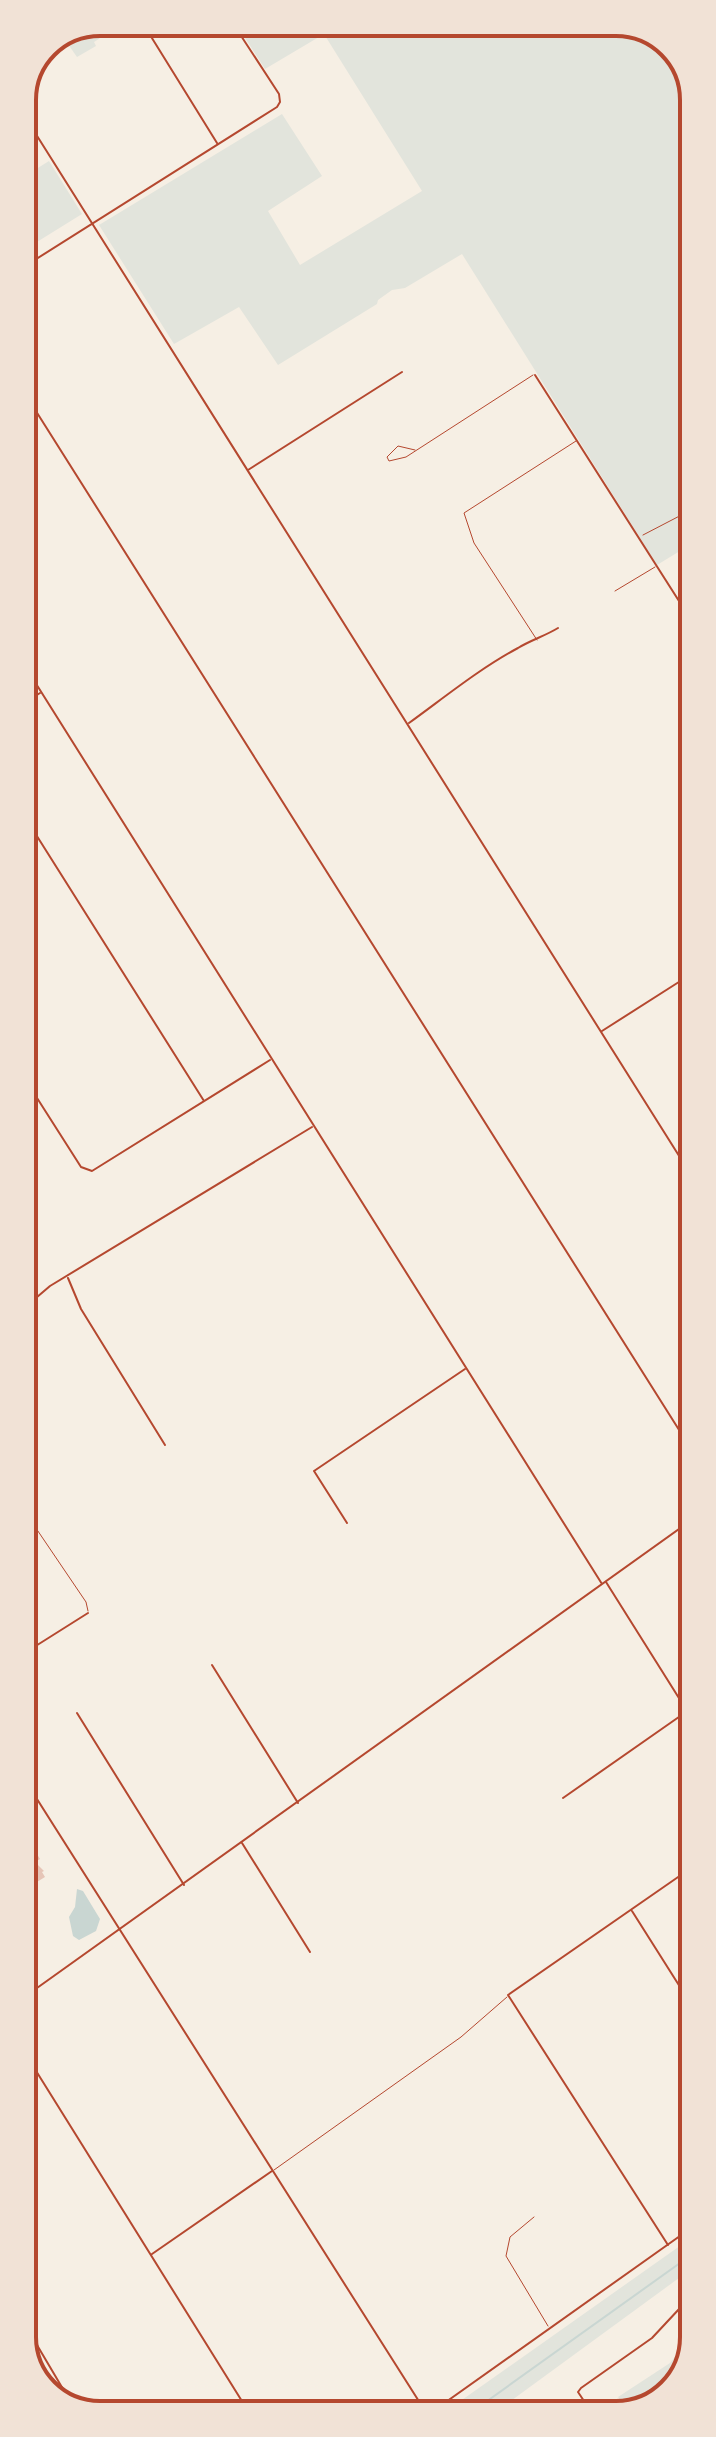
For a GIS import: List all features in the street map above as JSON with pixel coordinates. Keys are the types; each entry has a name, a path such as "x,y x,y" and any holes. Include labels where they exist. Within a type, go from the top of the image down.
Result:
{"street":[{"path":"151,36 218,145"},
{"path":"36,259 277,107 279,94 241,36"},
{"path":"36,134 680,1157"},
{"path":"248,470 402,372"},
{"path":"535,375 680,602"},
{"path":"36,411 680,1431"},
{"path":"408,724 467,679 558,628"},
{"path":"36,685 466,1368 680,1701"},
{"path":"36,696 41,693"},
{"path":"36,835 204,1101"},
{"path":"601,1031 680,981"},
{"path":"36,1096 81,1167 92,1171 271,1060"},
{"path":"36,1298 50,1286 313,1126"},
{"path":"68,1277 81,1309 165,1445"},
{"path":"347,1523 314,1471 466,1368"},
{"path":"36,1989 680,1528"},
{"path":"36,1646 88,1613"},
{"path":"212,1665 298,1803"},
{"path":"77,1713 184,1885"},
{"path":"563,1798 680,1717"},
{"path":"36,1798 420,2401"},
{"path":"242,1843 310,1952"},
{"path":"668,2245 508,1995 680,1876"},
{"path":"632,1909 680,1986"},
{"path":"36,2071 242,2401"},
{"path":"151,2255 273,2171"},
{"path":"446,2401 680,2236"},
{"path":"584,2401 578,2392 652,2338 680,2308"},
{"path":"37,2343 63,2388"}],"lane":[{"path":"415,450 398,446 387,457 389,461 399,460 517,387 529,376 535,375"},
{"path":"537,640 474,543 464,513 576,441"},
{"path":"615,591 655,567"},
{"path":"37,1529 86,1602 88,1613"},
{"path":"273,2171 468,2032 508,1995"},
{"path":"534,2217 510,2237 506,2256 549,2328"}],"path":[{"path":"637,539 680,516"}],"shaded area":[{"path":"104,36 94,42 96,46 77,57 69,45 88,37"},
{"path":"244,36 321,36 265,69"},
{"path":"325,36 620,36 640,41 667,61 679,88 680,100 680,551 657,565 462,254 405,288 392,290 377,304 278,365 239,307 174,344 99,225 282,114 322,176 268,211 300,265 422,191"},
{"path":"49,161 82,214 36,243 36,169"},
{"path":"77,1889 83,1891 100,1919 96,1931 79,1940 73,1936 69,1917 75,1907"},
{"path":"680,2246 680,2277 511,2401 460,2401"},
{"path":"677,2354 669,2372 658,2385 636,2398 620,2401 618,2397 670,2363"}],"building":[{"path":"36,1863 44,1871 45,1877 36,1883"}],"waterway":[{"path":"487,2401 680,2263"}]}
